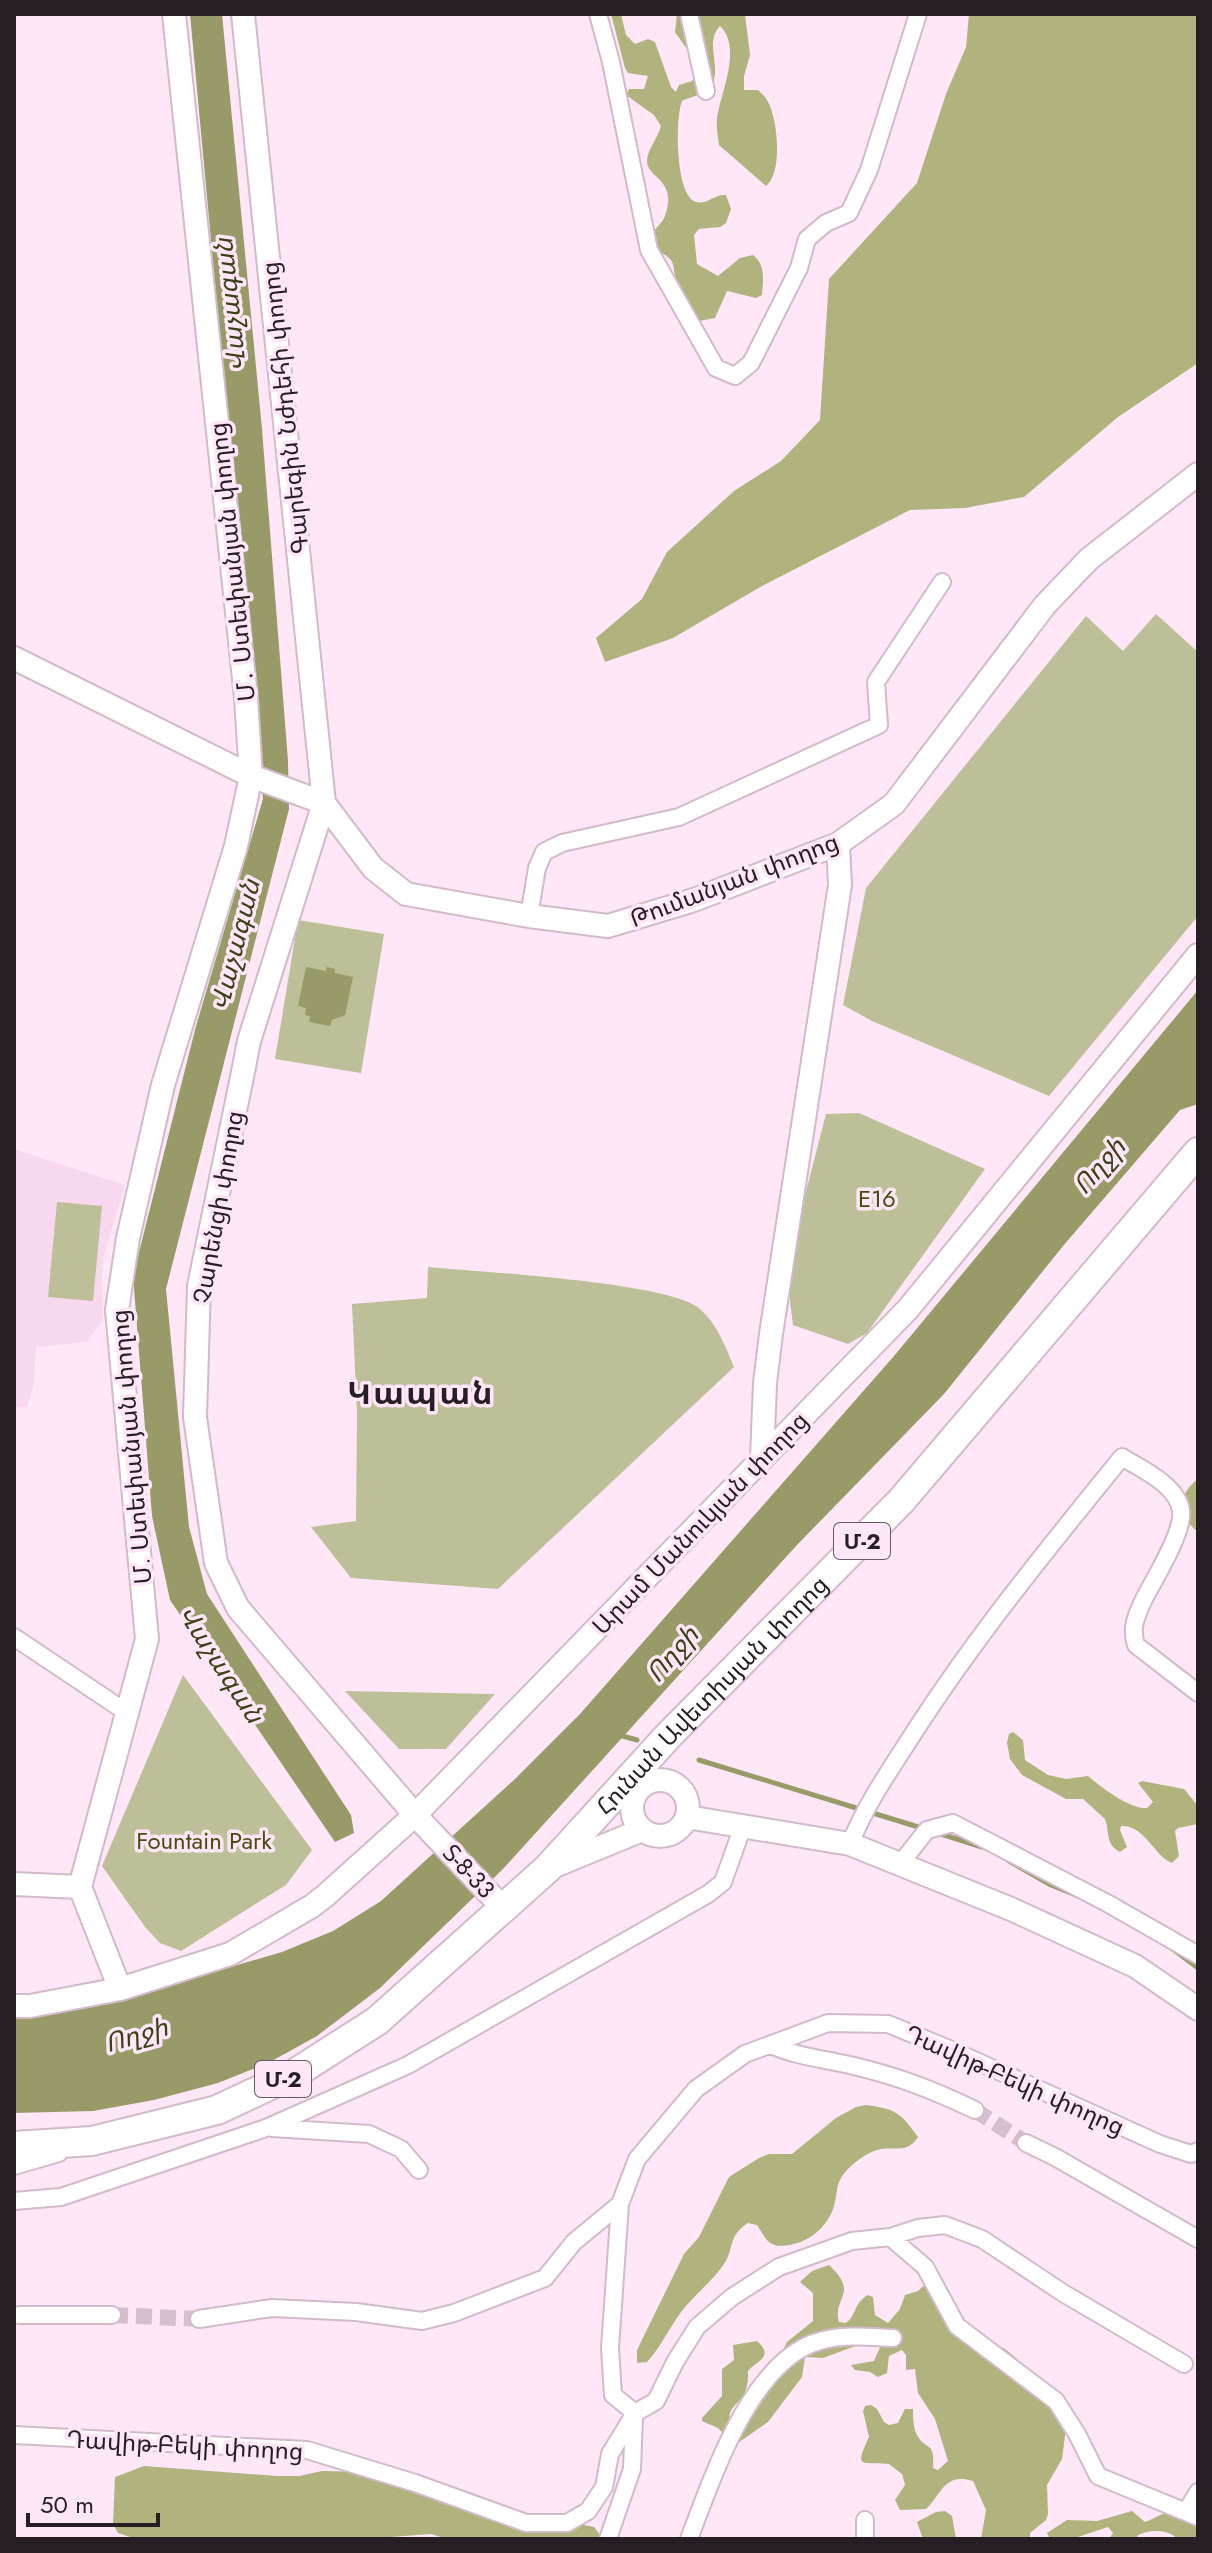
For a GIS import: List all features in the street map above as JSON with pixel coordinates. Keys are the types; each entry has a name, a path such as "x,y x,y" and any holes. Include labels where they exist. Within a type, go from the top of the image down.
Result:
{"highway":[{"name":"Հունան Ավետիսյան փողոց","path":"498,1903 547,1869 669,1735 901,1501 1198,1152"},
{"name":"Մ-2","path":"14,2146 92,2141 217,2110 294,2074 377,2021 498,1903"}],"street":[{"name":"Մ․ Ստեփանյան փողոց","path":"174,14 246,698 251,776"},
{"name":"Գարեգին Նժդեհի փողոց","path":"243,14 324,803"},
{"path":"598,14 611,62 649,250 716,368 735,376 751,363 799,268 807,239 826,223 849,213 869,170 918,14"},
{"path":"689,14 706,91"},
{"name":"Թումանյան փողոց","path":"324,803 373,868 406,894 529,916 608,926 694,900 838,844 894,804 1045,605 1089,559 1198,474"},
{"path":"529,916 537,868 544,852 562,843 679,817 879,725 876,682 942,582"},
{"path":"14,658 251,776 324,803"},
{"name":"Մ. Ստեփանյան փողոց","path":"80,1887 147,1639 117,1310 128,1238 163,1085 236,846 251,776"},
{"name":"Չարենցի փողոց","path":"324,803 249,1041 199,1286 195,1417 216,1563 238,1608 433,1833"},
{"path":"762,1458 765,1383 771,1334 840,885 838,844"},
{"name":"Արամ Մանուկյան փողոց","path":"14,2006 30,2006 120,1989 230,1954 312,1906 415,1815 908,1309 1198,955"},
{"path":"850,1844 864,1810 951,1674 1122,1457 1155,1477 1171,1491 1182,1509 1180,1526 1136,1616 1132,1633 1136,1645 1198,1693"},
{"path":"14,1637 129,1714"},
{"path":"669,1735 666,1752 668,1768 687,1798 687,1817 683,1825 668,1835 659,1836 642,1830 632,1814 634,1796 640,1788 657,1779 675,1783"},
{"path":"687,1817 850,1844 1011,1909 1135,1966 1198,2009"},
{"path":"900,1864 927,1830 953,1823 1107,1903 1198,1955"},
{"path":"14,2201 61,2197 266,2128 408,2065 708,1894 723,1882 743,1826"},
{"path":"547,1869 642,1830"},
{"name":"Տ-8-33","path":"433,1833 498,1903"},
{"path":"14,1884 80,1887 120,1989"},
{"name":"Դավիթ-Բեկի փողոց","path":"14,2435 307,2450 415,2483 526,2523 567,2523 588,2511 604,2487 610,2454 635,2413 613,2395 610,2348 620,2204 637,2159 696,2089 745,2054 828,2023 888,2024 1160,2144 1191,2154 1198,2151"},
{"path":"771,2045 793,2055 852,2065 919,2083 975,2110"},
{"path":"266,2128 369,2134 401,2149 419,2170"},
{"path":"14,2166 92,2141"},
{"path":"1026,2143 1198,2239"},
{"name":"Դավիթ-Բեկի փողոց","path":"199,2319 272,2308 356,2312 422,2321 454,2313 545,2278 574,2242 620,2204"},
{"path":"608,2539 632,2469 635,2413 656,2401 697,2327 732,2297 779,2267 852,2241 890,2237 918,2228 945,2225 982,2239 1063,2293 1184,2364"},
{"path":"890,2237 925,2267 957,2326 1056,2401 1098,2476 1193,2514 1198,2492"},
{"path":"19,2315 112,2315"},
{"path":"689,2539 721,2458 749,2403 787,2356 820,2341 858,2337 893,2338"},
{"path":"865,2520 865,2539"}],"shaded area":[{"path":"611,14 621,14 626,35 635,44 648,39 655,42 671,87 676,92 679,85 692,81 696,76 691,55 675,32 677,14 745,14 750,55 744,90 758,90 771,108 777,158 771,179 766,186 719,145 717,119 730,58 727,35 720,26 713,41 714,80 705,92 682,101 678,123 680,172 689,197 700,203 726,195 731,209 726,223 720,227 699,229 694,235 697,264 718,276 740,258 753,255 762,268 762,295 756,298 727,291 715,318 693,322 678,291 673,263 651,249 650,236 664,219 668,203 665,187 648,167 647,161 661,126 654,115 626,95 629,89 644,89 648,76 628,73 625,68"},
{"path":"969,14 1198,14 1198,363 1118,417 1024,497 965,508 910,510 762,586 673,638 605,662 596,638 642,599 667,552 734,491 781,461 820,420 829,279 917,183 946,94 966,47"},
{"path":"14,1149 125,1185 104,1255 103,1319 87,1342 36,1347 34,1384 27,1407 14,1408"},
{"path":"1198,1479 1198,1532 1187,1520 1183,1498"},
{"path":"1013,1732 1023,1740 1025,1760 1048,1775 1066,1779 1088,1776 1116,1797 1140,1808 1147,1808 1153,1802 1138,1783 1142,1781 1184,1789 1198,1806 1198,1824 1175,1831 1179,1856 1172,1863 1159,1854 1143,1835 1121,1826 1127,1847 1120,1852 1115,1849 1110,1842 1105,1819 1083,1799 1066,1799 1022,1775 1010,1759 1007,1743 1009,1734"},
{"path":"866,2105 897,2114 918,2137 906,2147 877,2150 852,2165 839,2182 828,2220 818,2232 805,2240 778,2246 767,2240 757,2225 748,2223 741,2228 720,2270 681,2313 647,2362 637,2363 637,2350 684,2254 699,2237 729,2177 769,2154 792,2154 836,2118"},
{"path":"829,2265 843,2283 838,2314 839,2322 845,2323 868,2295 873,2297 875,2315 888,2323 900,2309 905,2295 918,2291 935,2275 949,2295 956,2315 983,2340 1015,2357 1043,2389 1050,2407 1057,2412 1066,2428 1062,2459 1047,2485 1048,2514 1046,2520 1030,2533 1030,2539 981,2539 986,2510 973,2481 956,2479 950,2482 926,2509 900,2510 895,2500 905,2485 902,2474 889,2464 862,2462 869,2437 863,2411 865,2406 871,2405 889,2425 898,2423 905,2409 913,2409 916,2432 933,2453 933,2468 938,2470 948,2461 935,2419 918,2393 915,2369 906,2370 906,2355 902,2350 889,2356 887,2373 878,2377 870,2372 855,2370 851,2365 874,2361 881,2345 861,2344 823,2358 805,2357 802,2377 768,2422 735,2445 718,2428 702,2421 722,2396 722,2369 734,2360 733,2345 757,2341 764,2355 748,2371 746,2389 730,2412 730,2421 787,2342 813,2321 813,2293 800,2282 812,2271"},
{"path":"144,2466 277,2476 299,2476 322,2471 368,2472 526,2523 574,2523 594,2527 601,2536 600,2539 447,2539 431,2534 364,2539 136,2539 118,2533 113,2524 115,2477"},
{"path":"945,2511 952,2516 956,2539 923,2539 917,2522"},
{"path":"1132,2511 1145,2522 1167,2512 1176,2514 1188,2523 1198,2520 1198,2539 1177,2539 1169,2533 1158,2531 1141,2534 1137,2536 1139,2539 1109,2539 1113,2533 1108,2527 1072,2539 1050,2539 1047,2533 1067,2520 1097,2521"}],"green space":[{"path":"1156,614 1198,652 1198,916 1049,1096 872,1021 843,1005 866,888 1086,616 1123,651"},
{"path":"298,920 384,934 361,1073 275,1059"},
{"name":"E16","path":"859,1113 985,1169 867,1333 848,1344 793,1325 786,1269 826,1114"},
{"path":"57,1202 102,1206 93,1301 48,1297"},
{"path":"428,1267 614,1285 682,1300 700,1309 712,1322 734,1367 498,1589 351,1578 311,1527 356,1521 357,1412 352,1304 427,1298"},
{"name":"Fountain Park","path":"183,1675 312,1850 286,1885 181,1951 160,1943 145,1927 102,1866"},
{"path":"345,1691 495,1694 446,1749 399,1749"}],"water":[{"name":"Վաչագան","path":"190,14 222,14 262,429 288,761 289,809 166,1289 189,1527 207,1594 351,1815 354,1833 335,1842 170,1600 152,1516 133,1276 196,1026 263,799"},
{"path":"306,967 326,971 327,967 335,969 335,973 353,977 345,1015 332,1020 330,1026 309,1022 310,1016 305,1015 306,1008 298,1006"},
{"name":"Ողջի","path":"1198,990 1198,1104 1180,1110 1063,1246 944,1394 797,1545 503,1869 380,1988 317,2036 270,2062 218,2083 154,2100 93,2111 14,2113 14,2017 142,1993 282,1952 333,1931 381,1901 515,1779 580,1714 894,1356"}],"waterway":[{"path":"619,1735 637,1740"},
{"path":"699,1760 925,1829"},
{"path":"938,1833 982,1847"},
{"path":"1009,1861 1051,1885 1078,1896"},
{"path":"1170,1947 1198,1968"}],"tunnel":[{"path":"975,2110 1026,2143"},
{"path":"112,2315 199,2319"}],"district":[{"name":"Կապան","path":"421,1393"}]}
